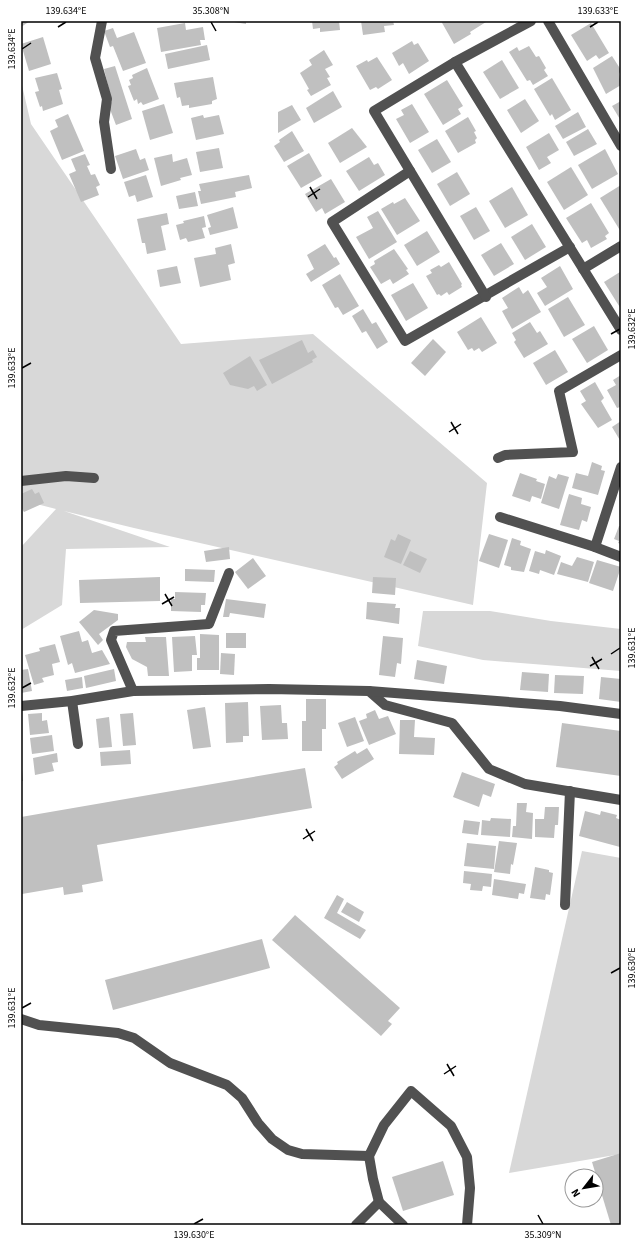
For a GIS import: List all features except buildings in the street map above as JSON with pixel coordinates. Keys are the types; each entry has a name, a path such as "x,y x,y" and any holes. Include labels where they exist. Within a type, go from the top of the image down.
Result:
{"street":[{"path":"102,21 95,58 107,99 104,122 111,168"},
{"path":"486,296 374,111 455,62 531,21"},
{"path":"548,21 621,146"},
{"path":"455,62 621,330"},
{"path":"410,171 332,222 405,341 570,247"},
{"path":"583,269 621,246"},
{"path":"498,458 505,455 573,452 559,391 621,355"},
{"path":"595,547 621,467"},
{"path":"21,481 66,476 94,478"},
{"path":"500,517 595,547 621,557"},
{"path":"133,691 111,640 114,631 209,624 229,573"},
{"path":"21,706 72,701 133,691 269,689 369,691 560,706 621,714"},
{"path":"369,691 385,705 452,723 489,769 525,784 621,800"},
{"path":"72,701 78,744"},
{"path":"565,905 570,791"},
{"path":"21,1019 39,1025 118,1033 134,1038 170,1063 227,1085 242,1098 258,1122 272,1139 288,1150 302,1154 369,1156"},
{"path":"403,1225 379,1202 369,1156 384,1125 411,1090 451,1126 467,1157 470,1188 467,1225"},
{"path":"356,1225 379,1202"}],"shaded area":[{"path":"21,81 31,124 181,344 313,334 487,483 473,605 64,511 170,547 66,549 62,605 21,630 21,547 56,509 21,500"},
{"path":"423,611 490,611 551,621 621,629 621,671 483,660 418,646"},
{"path":"582,851 621,858 621,1154 509,1173"}]}
